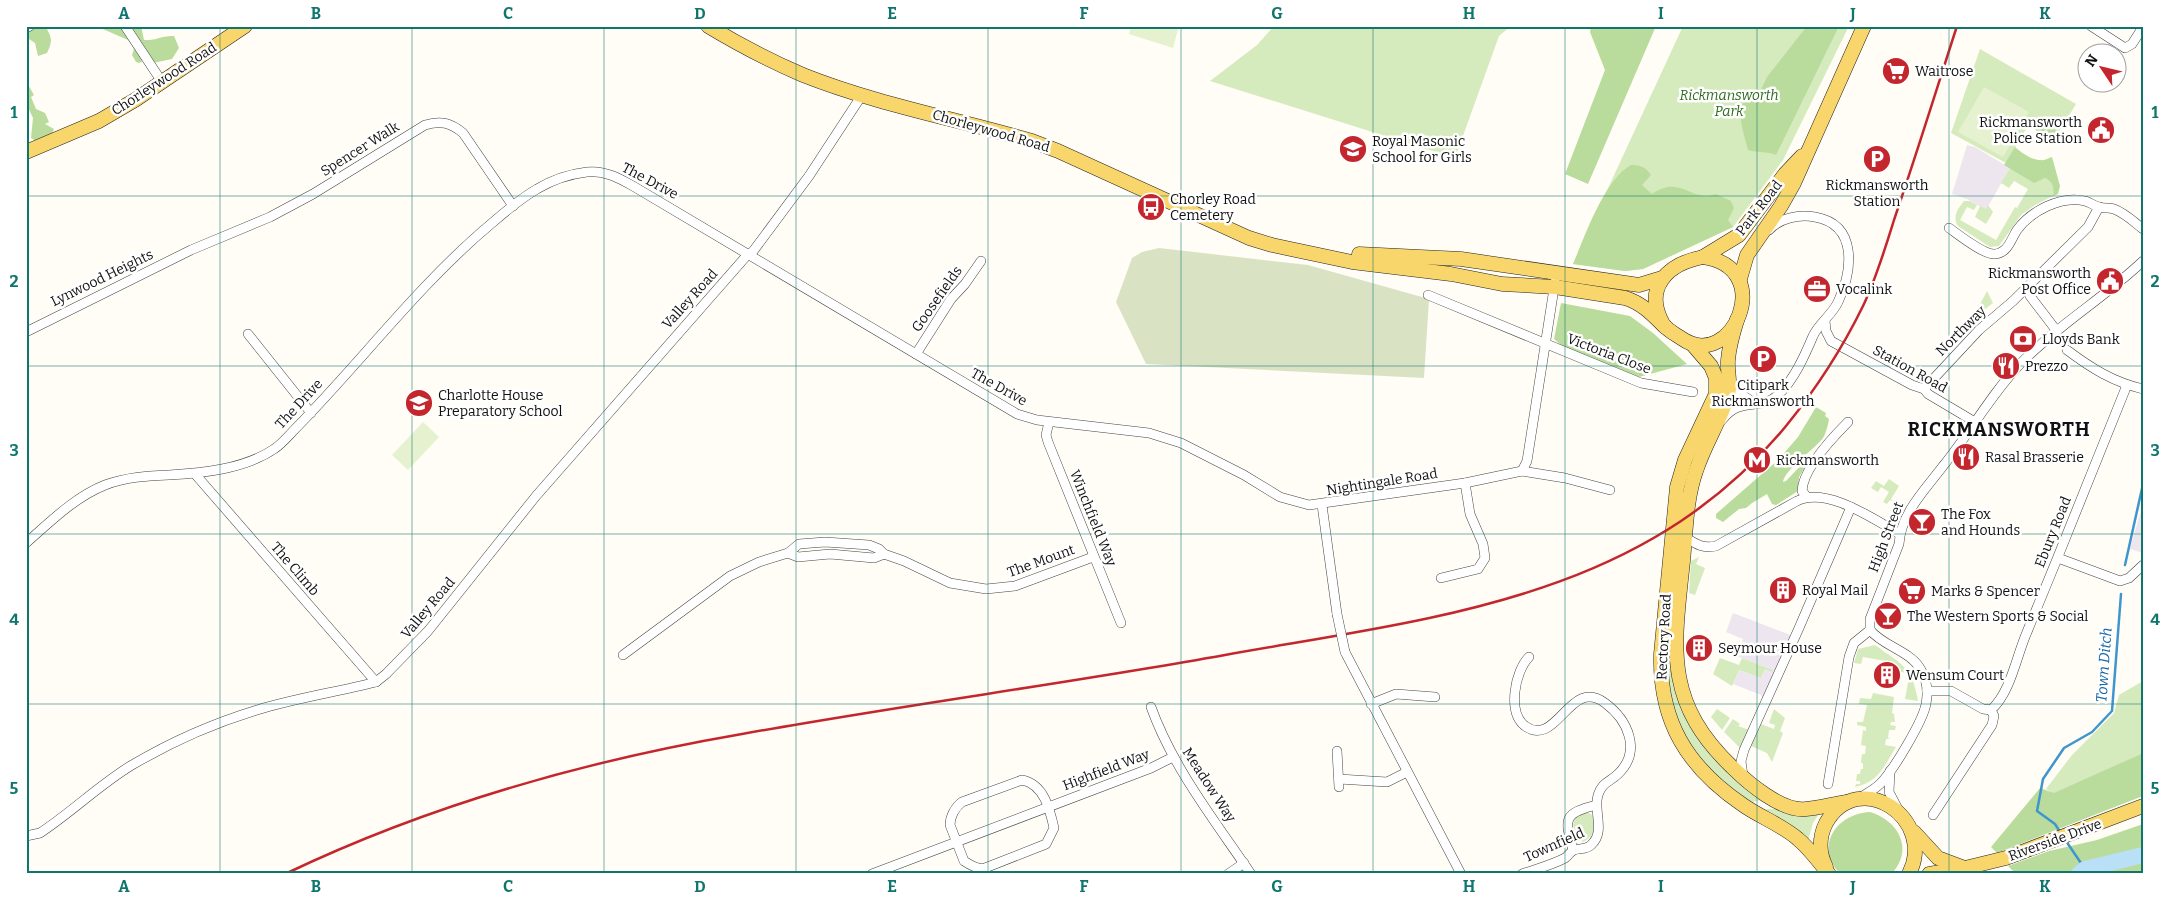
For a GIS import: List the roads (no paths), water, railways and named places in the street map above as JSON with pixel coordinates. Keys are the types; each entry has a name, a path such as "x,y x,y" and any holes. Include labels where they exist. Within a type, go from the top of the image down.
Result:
{"main road":[{"name":"Chorleywood Road","path":"26,152 99,121 136,100 245,26"},
{"name":"Chorleywood Road","path":"708,26 737,44 802,74 862,95 1032,141 1098,168 1248,238 1272,245 1331,256"},
{"name":"Park Road","path":"1740,279 1747,255 1781,206 1794,183 1864,26"},
{"name":"Park Road","path":"1703,257 1739,235 1785,174 1808,150"},
{"path":"1354,254 1461,259 1639,285 1662,278 1688,261 1703,257 1714,258 1726,264 1740,279 1743,292 1742,306 1737,320 1720,341 1712,345 1693,345 1666,327 1635,301 1625,298 1555,287 1502,284 1451,274 1352,262 1331,256 1354,254"},
{"path":"1662,278 1656,294 1660,318 1666,327"},
{"name":"Rectory Road","path":"1737,320 1728,362 1730,381 1727,399 1696,471 1691,491 1685,537 1676,659 1680,685 1699,729 1713,749 1744,778 1788,807 1804,809 1852,800 1875,800 1886,803 1903,817 1912,830"},
{"name":"Rectory Road","path":"1693,345 1711,366 1716,378 1716,394 1685,460 1677,487 1661,654 1663,696 1678,736 1701,770 1736,800 1798,839 1829,874"},
{"path":"1829,874 1821,853 1822,831 1833,813 1852,800"},
{"name":"Riverside Drive","path":"1929,874 2006,858 2143,806"},
{"path":"1912,830 1938,858 1965,868"},
{"path":"1909,874 1916,850 1912,830"}],"street":[{"path":"26,28 30,26"},
{"path":"125,26 162,82"},
{"path":"2091,26 2125,48 2132,44 2143,27"},
{"name":"Valley Road","path":"26,836 40,833 119,774 179,741 222,722 258,710 376,682 392,668 428,631 536,496 750,254 809,176 862,95"},
{"name":"Spencer Walk","path":"191,250 270,217 313,194 425,125 434,122 444,122 464,133 513,206"},
{"name":"The Drive","path":"26,542 64,509 84,495 105,485 131,477 195,474 249,462 276,448 311,413 457,254 513,206 545,185 571,175 598,172 634,186 1017,414 1048,422 1162,436 1181,443 1244,475 1280,497 1309,506 1322,505"},
{"path":"1949,228 1988,253 1999,253 2005,250 2018,229 2035,214 2054,204 2074,200 2114,209 2143,229"},
{"name":"Northway","path":"1924,389 1979,330 2014,301 2088,228 2099,207"},
{"path":"1711,434 1733,408 1770,401 1784,388 1810,346 1814,335 1838,302 1848,269 1848,248 1838,230 1817,217 1788,218 1773,225 1752,249"},
{"name":"Lynwood Heights","path":"26,332 191,250"},
{"name":"Goosefields","path":"916,354 951,299 965,284 981,261"},
{"name":"High Street","path":"1870,630 1870,619 1899,544 1900,534 1914,502 1944,466 1994,394 2021,363 2056,330 2143,261"},
{"path":"1556,272 1527,461 1522,471 1565,478 1610,490"},
{"name":"Victoria Close","path":"1428,295 1641,383 1693,392"},
{"path":"2030,296 2056,330"},
{"name":"Station Road","path":"1825,321 1826,331 1831,341 1912,385 1924,389 1928,394 1975,422"},
{"path":"248,334 311,413"},
{"path":"2067,350 2098,372 2127,385 2143,389"},
{"path":"1730,381 1734,388 1754,403"},
{"name":"Ebury Road","path":"1933,815 1992,725 1994,716 1991,710 2001,701 2026,634 2127,385"},
{"name":"Winchfield Way","path":"1048,422 1046,435 1048,442 1121,623"},
{"path":"1807,497 1802,491 1802,484 1807,473 1838,432 1848,422"},
{"name":"Nightingale Road","path":"1461,874 1344,652 1322,505 1465,483 1522,471"},
{"name":"The Climb","path":"195,474 376,682"},
{"path":"1441,578 1478,569 1485,558 1483,544 1470,514 1465,483"},
{"path":"1685,537 1700,547 1716,546 1807,497 1819,497 1850,507 1900,534"},
{"path":"1744,778 1741,761 1744,750 1826,568 1850,507"},
{"name":"The Mount","path":"623,655 730,576 759,562 788,553 799,544 825,542 870,545 879,549 884,554 904,561 950,583 986,589 1015,586 1093,557"},
{"path":"2058,558 2120,581 2129,578 2143,565"},
{"path":"1828,784 1849,657 1854,643 1870,630 1910,658 1918,666 1927,691 1923,714 1890,771 1881,783 1852,800"},
{"path":"1529,657 1522,665 1515,688 1517,711 1524,726 1536,731 1548,728 1577,701 1591,697 1605,702 1618,716 1628,730 1632,743 1630,756 1618,775 1602,785 1596,805 1577,810 1568,820 1573,850"},
{"path":"1927,691 1951,691 1983,709 1991,710"},
{"path":"1371,704 1396,694 1436,696"},
{"name":"Meadow Way","path":"1151,707 1159,729 1173,757 1251,874"},
{"path":"1337,751 1339,783 1387,782 1407,772"},
{"name":"Highfield Way","path":"872,874 1152,768 1173,757"},
{"path":"1890,771 1889,792 1903,817"},
{"path":"1018,781 1026,781 1038,788 1048,807 1054,828 1046,844 985,868 978,868 964,861 950,822 958,805 1018,781"},
{"name":"Townfield","path":"1522,874 1565,858 1573,850 1589,846 1597,836 1600,827 1596,805"},
{"path":"1228,874 1244,863"}],"waterway":[{"name":"Town Ditch","path":"2125,565 2143,484"},
{"name":"Town Ditch","path":"2060,832 2055,824 2037,811 2043,779 2064,748 2092,732 2112,711 2121,594"},
{"name":"Town Ditch","path":"2066,841 2085,869"},
{"path":"2079,874 2085,869 2143,855"}],"railway":[{"path":"285,874 340,849 451,806 566,772 625,758 683,745 802,723 1165,666 1379,628 1455,612 1529,592 1600,565 1667,530 1729,484 1786,426 1828,368 1855,322 1876,275 1957,26"}],"place":[{"name":"Waitrose","path":"1896,71"},
{"name":"Rickmansworth Police Station","path":"2101,130"},
{"name":"Royal Masonic School for Girls","path":"1353,149"},
{"name":"Rickmansworth Station","path":"1877,159"},
{"name":"Chorley Road Cemetery","path":"1151,207"},
{"name":"Rickmansworth Post Office","path":"2110,281"},
{"name":"Vocalink","path":"1817,289"},
{"name":"Lloyds Bank","path":"2023,339"},
{"name":"Citipark Rickmansworth","path":"1763,359"},
{"name":"Prezzo","path":"2006,366"},
{"name":"Charlotte House Preparatory School","path":"419,403"},
{"name":"Rasal Brasserie","path":"1966,457"},
{"name":"Rickmansworth","path":"1757,460"},
{"name":"The Fox and Hounds","path":"1922,522"},
{"name":"Royal Mail","path":"1783,590"},
{"name":"Marks & Spencer","path":"1912,591"},
{"name":"The Western Sports & Social","path":"1888,616"},
{"name":"Seymour House","path":"1699,648"},
{"name":"Wensum Court","path":"1887,675"}],"district":[{"name":"RICKMANSWORTH","path":"1999,429"}],"park label":[{"name":"Rickmansworth Park","path":"1729,104"}]}
